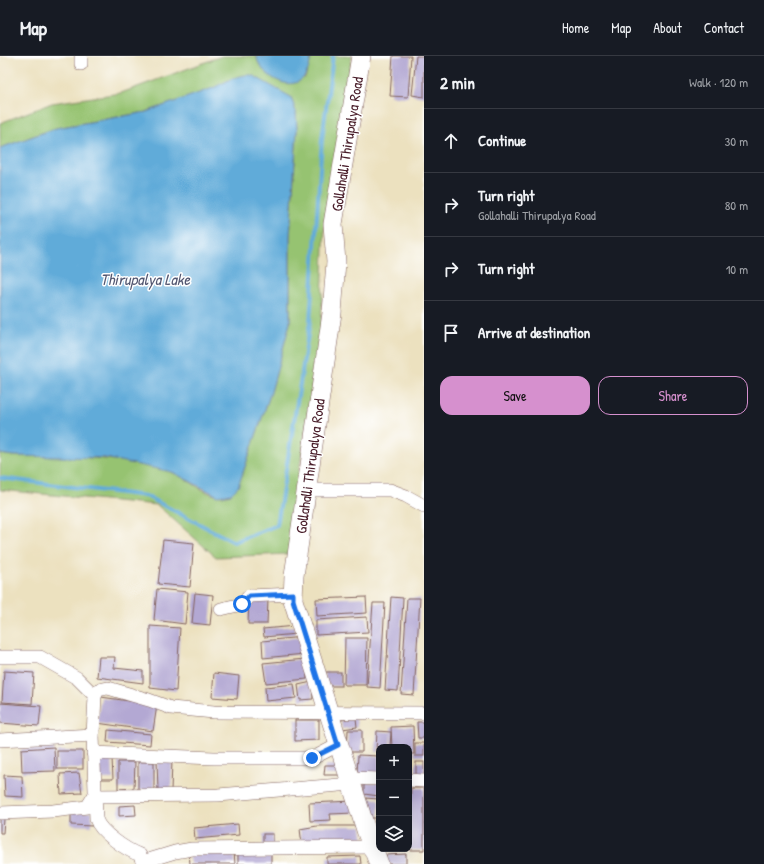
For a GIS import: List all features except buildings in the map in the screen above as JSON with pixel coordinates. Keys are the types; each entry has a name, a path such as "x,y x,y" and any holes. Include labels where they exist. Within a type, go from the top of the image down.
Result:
{"street":[{"name":"Gollahalli Thirupalya Road","path":"361,56 334,224 336,262 333,306 306,490 293,600 338,745 376,855"},
{"path":"306,490 390,490 406,496 424,506"},
{"path":"220,609 242,604 249,596 293,594"},
{"path":"0,657 40,657 77,678 95,696"},
{"path":"376,855 192,849 175,852 142,863 140,855 132,852 108,834 98,824 94,796 93,735 95,696 98,690 108,688 171,708 188,710 259,713 328,712 424,714"},
{"path":"0,740 93,735"},
{"path":"93,753 214,758 312,758 338,745"},
{"path":"94,796 218,795 376,779"},
{"path":"412,780 424,781"},
{"path":"0,813 53,812 87,807 94,796"}],"green space":[{"path":"222,56 257,56 259,63 268,72 283,76 305,78 311,56 352,56 325,221 321,328 300,465 289,554 216,557 157,505 0,490 0,454 13,456 93,458 132,462 171,472 214,495 222,496 230,494 238,487 271,392 290,323 290,236 297,130 296,112 291,97 233,78 214,88 146,112 56,128 0,148 0,123 52,103 121,93"}],"water":[{"path":"257,56 311,56 307,72 300,80 291,84 272,78 264,71"},
{"name":"Thirupalya Lake","path":"252,75 291,97 296,112 297,130 290,236 290,323 271,392 238,487 231,494 218,496 172,472 105,458 13,456 0,454 0,148 56,128 146,112 213,88 233,78"}],"waterway":[{"path":"0,478 146,496 234,542 277,525 310,322 322,139 333,56"}],"route":[{"path":"242,604 249,596 293,594 293,600 338,745 312,758"}]}
